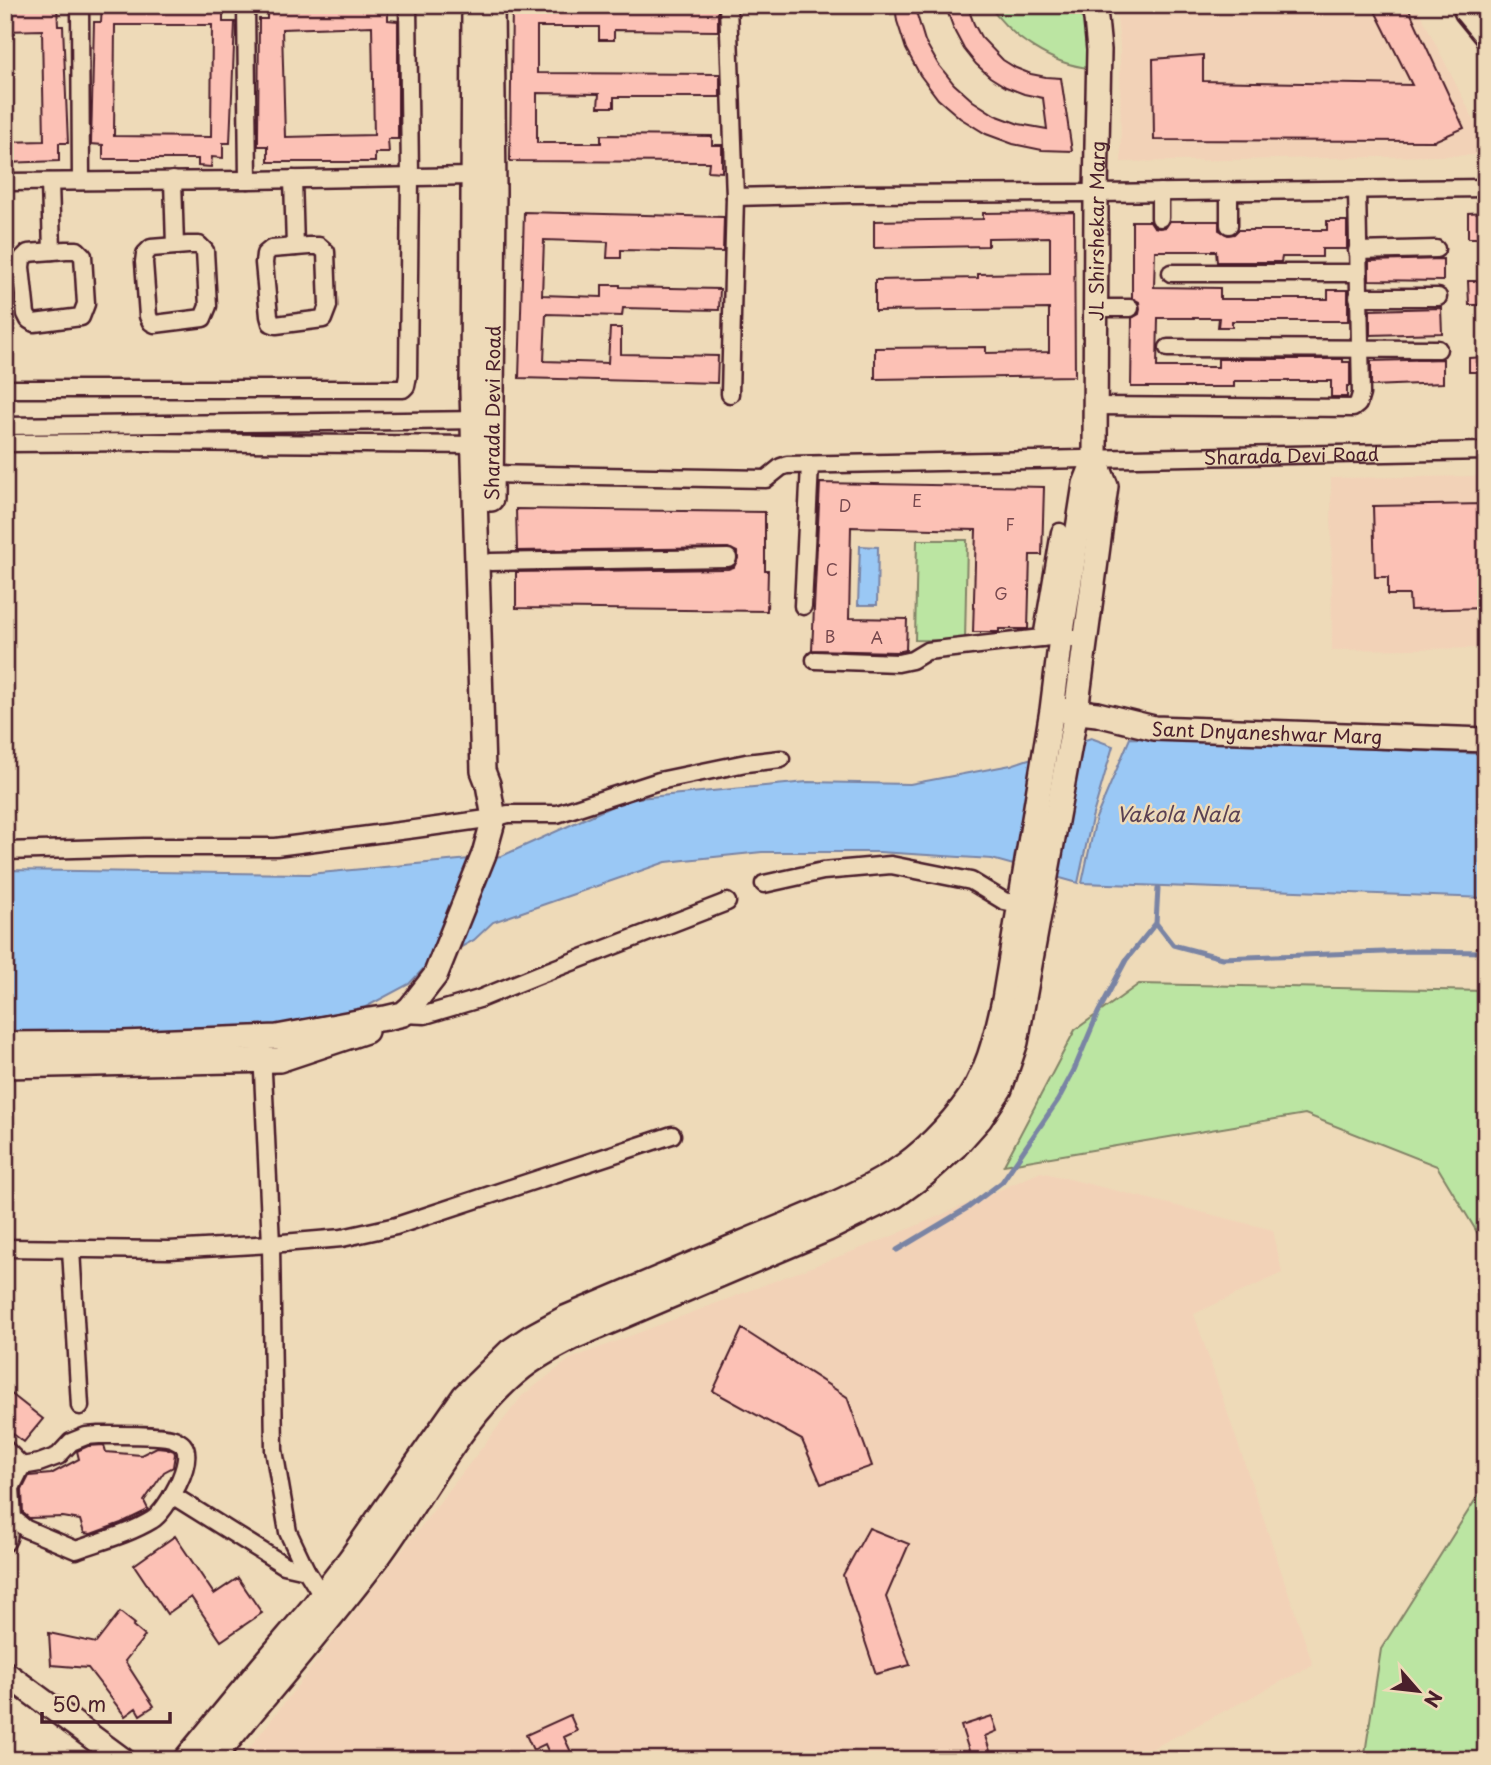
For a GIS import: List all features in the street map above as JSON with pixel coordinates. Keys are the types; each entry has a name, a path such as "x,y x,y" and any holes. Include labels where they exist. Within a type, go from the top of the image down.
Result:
{"street":[{"path":"80,5 80,181"},
{"path":"246,5 248,180"},
{"path":"5,389 403,389 408,382 408,5"},
{"name":"Sharada Devi Road","path":"474,5 480,191 482,420 483,445 491,474 491,562 485,594 497,766 488,784 494,818"},
{"name":"Sharada Devi Road","path":"482,420 472,391 480,191 492,5"},
{"path":"728,5 736,197 730,394"},
{"name":"JL Shirshekar Marg","path":"1093,5 1099,50 1095,459"},
{"path":"1463,13 1486,41"},
{"path":"5,182 410,177 480,191"},
{"path":"293,179 295,247"},
{"path":"173,180 175,246"},
{"path":"50,182 52,251"},
{"path":"736,197 877,193 1486,188"},
{"path":"1096,406 1353,408 1358,404 1357,190"},
{"path":"1229,191 1229,225"},
{"path":"1160,192 1160,218"},
{"path":"199,245 205,251 208,306 203,318 155,324 148,316 145,254 150,248 175,246 199,245"},
{"path":"320,246 326,252 327,313 323,319 276,325 271,323 269,316 265,254 271,249 295,247 320,246"},
{"path":"1357,251 1436,249"},
{"path":"77,250 83,256 85,310 81,317 34,323 26,314 22,259 28,253 52,251 77,250"},
{"path":"1171,273 1357,273"},
{"path":"1358,297 1438,297"},
{"path":"1096,308 1130,308"},
{"path":"1168,348 1438,349"},
{"path":"5,426 482,420"},
{"path":"414,421 416,445"},
{"path":"5,443 483,445 485,594"},
{"name":"Sharada Devi Road","path":"491,474 766,479 787,465 1486,451"},
{"path":"824,1220 902,1166 940,1132 964,1106 995,1043 1052,710 1052,638 1061,580 1062,532 1095,459"},
{"path":"185,1760 268,1675 329,1604 358,1566 464,1396 510,1351 565,1318 824,1220 895,1196 955,1147 980,1119 1000,1089 1016,1042 1076,711 1106,485 1095,459"},
{"path":"803,606 810,465"},
{"path":"491,562 728,558"},
{"path":"815,660 898,663 912,660 928,651 1052,638 1086,640"},
{"name":"Sant Dnyaneshwar Marg","path":"1052,710 1097,713 1154,728 1486,740"},
{"path":"5,851 276,847 515,813 557,814 659,781 780,759"},
{"path":"5,1066 160,1052 262,1049 279,1060 303,1042 362,1034 410,1008 435,976 484,854 494,818"},
{"path":"764,884 824,871 891,865 971,881 1004,901 1019,902"},
{"path":"395,1016 425,1015 479,999 727,902"},
{"path":"5,1044 160,1052"},
{"path":"262,1049 271,1244 274,1450 288,1532 306,1570 329,1604"},
{"path":"5,1248 169,1250 342,1238 396,1226 672,1135"},
{"path":"71,1249 80,1406"},
{"path":"99,1434 171,1437 183,1444 186,1451 185,1469 162,1511 153,1520 76,1550 26,1530 13,1518 11,1488 22,1466 58,1456 71,1442 99,1434"},
{"path":"5,1448 22,1466"},
{"path":"172,1495 284,1564 306,1570"},
{"path":"5,1519 9,1534 5,1543"},
{"path":"5,1673 123,1760"},
{"path":"212,1760 268,1675"}],"shaded area":[{"path":"1110,5 1416,5 1486,144 1486,155 1121,162 1120,44 1117,18"},
{"path":"1486,476 1486,648 1332,650 1331,478"},
{"path":"1041,1172 1273,1230 1282,1273 1194,1314 1313,1665 1130,1760 240,1760 522,1396 570,1359 890,1237"}],"green space":[{"path":"989,5 1081,5 1089,21 1090,68 1061,61 1033,47 1008,28"},
{"path":"917,540 967,540 965,641 915,640"},
{"path":"1139,984 1486,991 1486,1247 1437,1166 1305,1114 1004,1165 1075,1030"},
{"path":"1486,1483 1486,1760 1364,1760 1381,1649"}],"water":[{"path":"860,546 878,547 877,605 858,605"},
{"path":"1091,738 1113,746 1092,818 1078,883 992,859 879,852 762,852 666,862 493,922 474,940 425,967 409,984 347,1017 243,1034 5,1032 5,870 309,874 502,856 628,799 807,782 910,784 1011,765"},
{"name":"Vakola Nala","path":"1130,738 1486,754 1486,898 1082,883 1096,818"}],"building":[{"path":"5,5 57,5 58,26 63,26 68,143 59,143 59,161 5,163 5,142 44,141 42,30 5,31"},
{"path":"102,5 223,7 223,22 235,22 230,143 223,143 223,158 212,157 211,167 198,166 198,159 103,159 103,145 91,144 94,22 101,22","holes":["115,25 212,25 211,137 114,136"]},
{"path":"267,5 388,5 388,20 398,21 398,139 388,139 389,153 375,153 375,162 268,162 268,146 258,146 259,19 267,19","holes":["372,26 374,135 285,137 282,29"]},
{"path":"512,5 718,5 718,31 614,30 614,40 599,40 599,27 537,27 537,73 720,74 720,97 614,97 614,107 598,107 599,94 537,93 537,143 601,143 601,135 712,136 712,145 722,145 722,172 708,171 709,162 510,161"},
{"path":"895,5 914,5 925,41 938,64 954,84 973,101 995,115 1019,124 1047,129 1043,98 1006,87 976,64 955,32 945,5 967,5 981,37 1003,60 1031,74 1061,78 1072,151 1042,150 1013,144 986,134 960,118 938,99 920,75 906,49"},
{"path":"1372,5 1407,5 1464,128 1434,141 1154,140 1153,59 1203,55 1203,81 1412,85"},
{"path":"524,212 724,217 723,252 621,250 621,258 607,258 608,242 544,240 542,295 602,297 602,285 720,289 719,310 623,308 622,316 546,314 544,361 608,363 610,328 621,328 621,354 718,356 717,383 519,378"},
{"path":"1074,212 1075,376 875,379 875,348 986,347 986,353 1049,352 1049,309 875,311 875,280 978,278 978,274 1050,273 1050,237 988,238 988,246 874,248 874,221 983,219 983,213"},
{"path":"1486,212 1486,238 1468,238 1468,213"},
{"path":"1132,221 1150,221 1154,227 1159,228 1166,227 1170,221 1219,221 1219,230 1228,235 1238,230 1327,230 1327,221 1347,221 1347,249 1322,249 1322,257 1282,257 1281,262 1217,262 1216,251 1155,251 1154,287 1220,288 1220,299 1328,299 1328,290 1348,290 1348,321 1232,321 1232,327 1218,327 1219,318 1158,318 1157,367 1218,367 1218,359 1343,359 1343,362 1350,362 1347,397 1331,397 1331,381 1234,381 1234,387 1131,387 1132,318 1139,314 1140,309 1139,302 1132,298"},
{"path":"1443,259 1443,281 1369,280 1369,261"},
{"path":"1468,281 1486,281 1486,305 1469,305"},
{"path":"1441,308 1442,333 1370,335 1370,310"},
{"path":"1486,357 1486,372 1469,372 1469,358"},
{"path":"1443,359 1443,383 1371,386 1371,361"},
{"path":"820,483 1044,487 1042,555 1030,555 1028,629 973,632 976,530 851,527 849,618 907,619 906,650 812,650"},
{"path":"1484,504 1486,608 1410,610 1409,595 1388,595 1388,577 1375,577 1373,506"},
{"path":"516,509 765,512 767,611 516,608 516,572 728,569 734,567 738,558 737,552 728,548 517,551"},
{"path":"742,1329 847,1397 872,1466 821,1484 802,1440 713,1391"},
{"path":"5,1389 43,1419 24,1442 5,1428"},
{"path":"104,1445 106,1452 141,1455 157,1447 174,1451 173,1467 164,1472 144,1501 148,1509 146,1511 91,1534 84,1533 80,1520 63,1517 29,1518 23,1513 22,1490 29,1476 51,1474 79,1459 77,1451 88,1446"},
{"path":"869,1528 909,1544 886,1597 910,1665 876,1674 843,1575"},
{"path":"175,1536 214,1594 238,1578 262,1613 221,1641 191,1597 167,1614 134,1565"},
{"path":"120,1612 145,1636 125,1661 154,1706 140,1715 136,1708 125,1716 88,1668 51,1665 49,1633 96,1643"},
{"path":"570,1715 577,1731 564,1737 571,1752 552,1760 545,1744 533,1750 526,1735"},
{"path":"992,1716 997,1731 985,1736 993,1760 972,1760 961,1726"}],"waterway":[{"path":"1158,888 1156,923 1173,945 1222,958 1411,951 1486,952"},
{"path":"897,1250 969,1207 1002,1182 1058,1100 1126,960 1156,923"}]}
